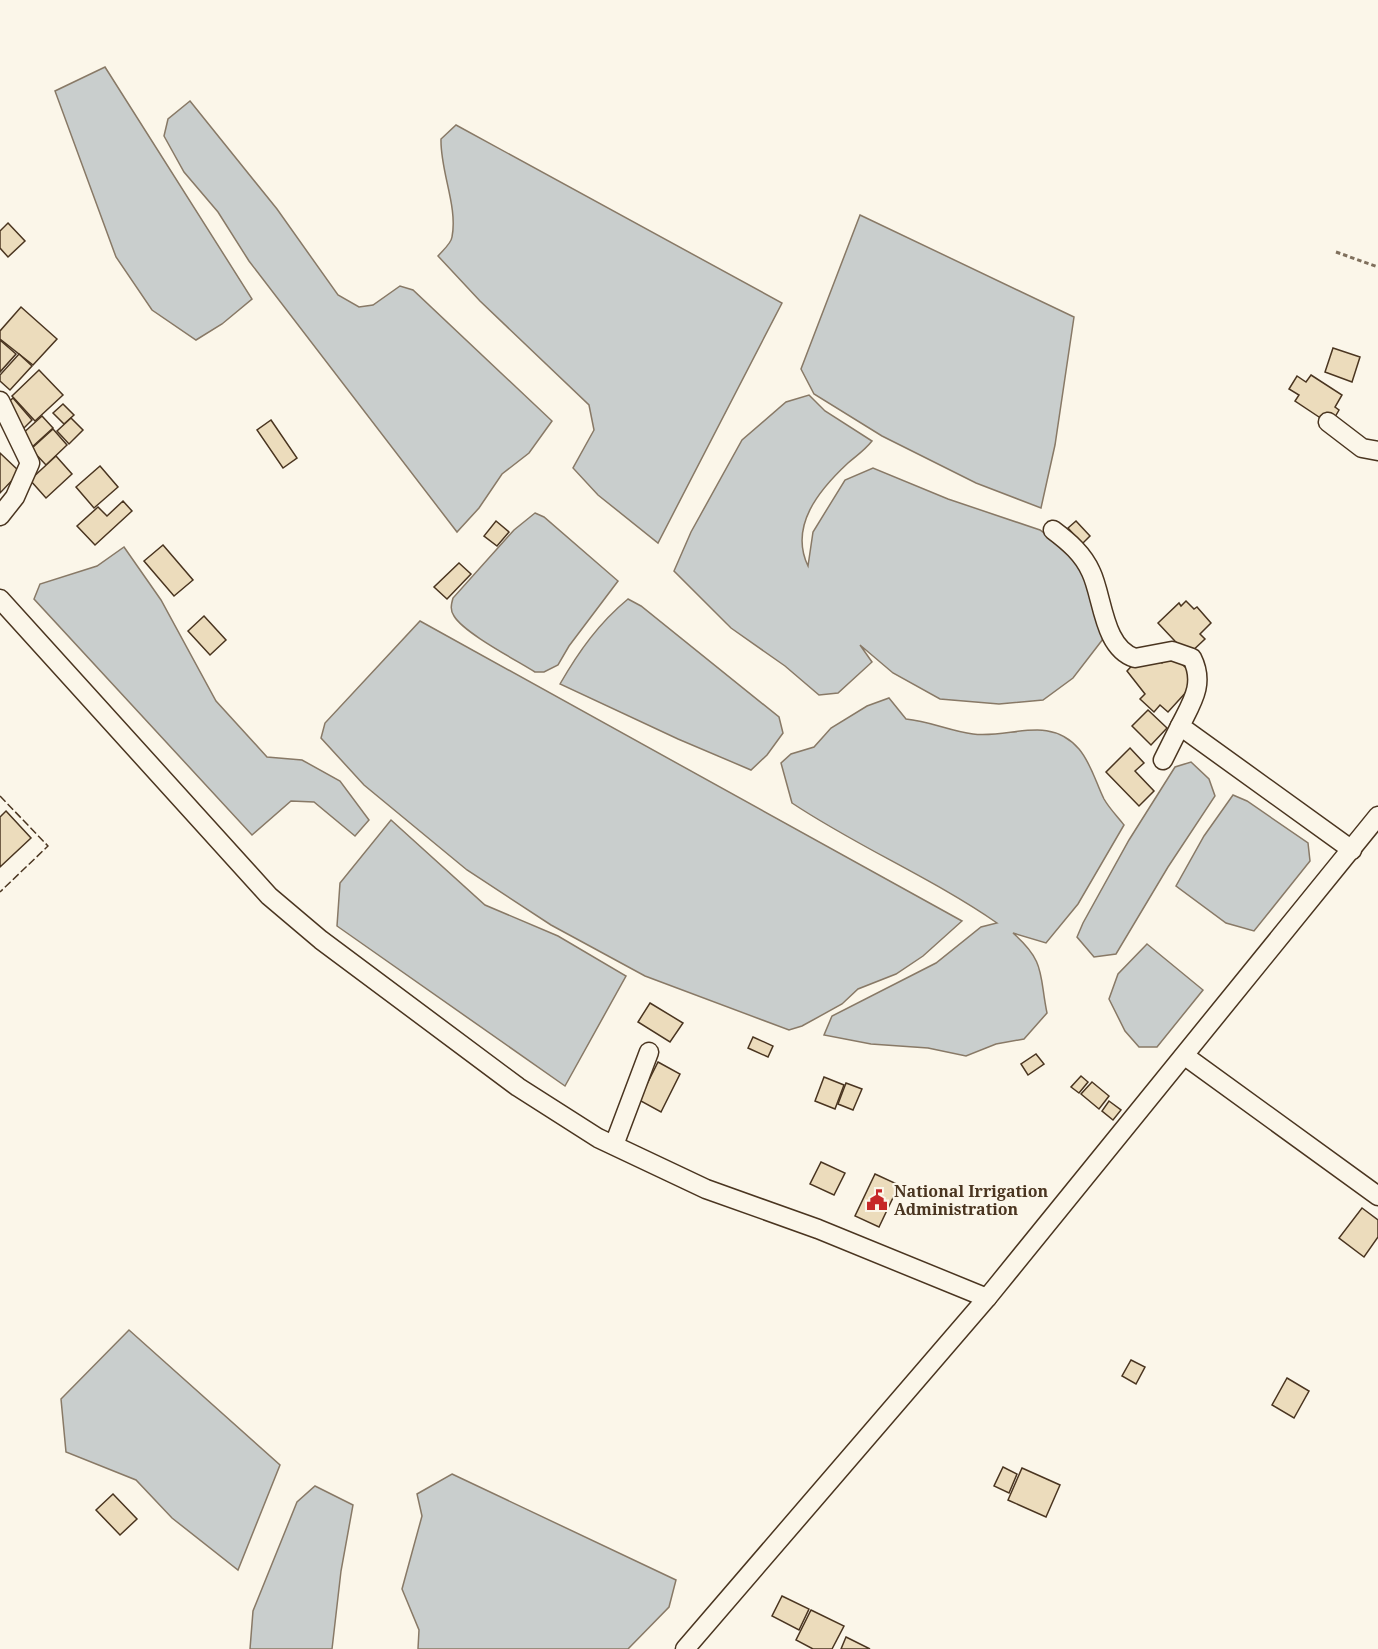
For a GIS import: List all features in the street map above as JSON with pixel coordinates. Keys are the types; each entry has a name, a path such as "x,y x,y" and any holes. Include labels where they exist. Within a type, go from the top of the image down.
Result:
{"street":[{"path":"0,401 30,463 15,497 0,516"},
{"path":"1328,422 1362,448 1378,451"},
{"path":"1053,530 1078,551 1088,565 1107,627 1121,649 1135,658 1172,651 1192,658 1199,676 1198,689 1163,760"},
{"path":"0,599 269,896 321,940 518,1087 614,1145 706,1189 818,1229 987,1298"},
{"path":"1180,726 1352,850"},
{"path":"685,1649 987,1298 1378,816"},
{"path":"614,1145 649,1052"},
{"path":"1185,1056 1378,1196"}],"path":[{"path":"1336,252 1378,267"}],"shaded area":[{"path":"105,67 252,299 222,324 196,340 152,310 116,257 55,91"},
{"path":"190,101 277,209 338,295 359,307 373,305 400,286 413,290 552,421 529,453 502,474 479,508 457,532 249,261 218,212 184,172 164,136 168,119"},
{"path":"456,125 782,303 658,543 598,495 573,468 594,430 589,405 480,301 438,256 451,240 453,225 441,139"},
{"path":"860,215 1074,317 1055,445 1041,508 976,483 882,436 814,394 801,369"},
{"path":"809,395 825,411 872,441 827,485 810,510 802,537 803,551 808,566 813,532 845,480 873,468 948,499 1040,530 1072,554 1091,591 1103,639 1073,678 1043,700 999,704 940,699 893,673 860,645 872,662 838,693 819,695 785,666 731,628 674,571 691,532 742,440 786,402"},
{"path":"535,513 544,517 618,581 569,646 558,665 544,672 535,672 479,638 460,623 451,607 453,598 514,530"},
{"path":"124,547 161,600 216,701 267,757 302,760 340,781 369,820 355,836 314,802 291,801 252,835 34,599 40,584 97,566"},
{"path":"628,599 641,606 779,717 783,733 767,755 751,770 560,684 590,638"},
{"path":"420,621 962,921 923,956 896,974 858,989 842,1004 802,1026 789,1030 645,976 551,925 467,870 364,785 321,738 325,723"},
{"path":"889,698 906,719 956,731 987,735 1042,730 1067,739 1083,755 1104,799 1124,825 1078,904 1046,943 1013,933 1024,943 1036,961 1047,1013 1024,1039 996,1044 966,1056 928,1048 871,1044 824,1035 832,1016 936,963 981,927 997,923 947,891 792,803 781,763 791,754 814,747 831,728 867,706"},
{"path":"1191,762 1209,779 1215,796 1168,867 1116,954 1094,957 1077,937 1083,923 1129,840 1175,767"},
{"path":"1233,795 1247,801 1308,843 1310,861 1254,931 1226,923 1176,886 1204,836"},
{"path":"391,820 485,905 558,936 626,976 565,1086 337,926 340,883"},
{"path":"1147,944 1203,990 1157,1047 1139,1047 1125,1031 1109,999 1118,974"},
{"path":"129,1330 280,1465 238,1570 172,1518 136,1480 66,1452 61,1399"},
{"path":"452,1474 676,1580 669,1607 628,1649 418,1649 419,1630 402,1589 422,1516 417,1494"},
{"path":"315,1486 353,1505 341,1571 332,1649 250,1649 253,1611 297,1502"}],"building":[{"path":"8,223 25,241 8,257 0,248 0,231"},
{"path":"21,307 57,339 33,365 0,339 0,331"},
{"path":"0,340 16,354 0,372"},
{"path":"1333,348 1360,357 1352,382 1325,372"},
{"path":"19,354 32,366 10,390 0,381 0,375"},
{"path":"39,370 63,395 35,421 12,396"},
{"path":"1311,375 1342,395 1335,407 1339,410 1335,417 1325,421 1295,401 1299,395 1289,389 1297,376 1306,382"},
{"path":"13,398 32,420 24,428 4,406"},
{"path":"63,404 74,415 64,424 53,413"},
{"path":"42,416 53,428 31,448 20,436"},
{"path":"71,418 83,430 69,444 57,431"},
{"path":"271,420 297,458 283,468 257,430"},
{"path":"53,429 67,445 46,465 31,449"},
{"path":"0,453 20,472 0,493"},
{"path":"56,456 72,474 46,498 30,480"},
{"path":"100,466 118,487 94,508 76,487"},
{"path":"123,501 132,511 95,545 77,526 98,507 107,516"},
{"path":"496,521 509,532 497,546 484,536"},
{"path":"1076,521 1090,536 1082,544 1068,528"},
{"path":"163,545 193,580 174,596 144,561"},
{"path":"459,563 471,574 447,599 434,587"},
{"path":"1186,601 1194,609 1197,607 1211,623 1200,634 1205,639 1188,655 1158,623 1179,603 1181,606"},
{"path":"204,616 226,640 210,655 188,631"},
{"path":"1171,654 1198,679 1168,712 1160,705 1154,712 1140,699 1145,694 1127,671 1139,658 1154,655 1162,663"},
{"path":"1148,710 1167,728 1151,745 1132,726"},
{"path":"1130,748 1144,763 1135,771 1154,791 1139,806 1106,772"},
{"path":"6,811 31,838 0,867 0,817"},
{"path":"650,1003 683,1023 670,1042 638,1022"},
{"path":"753,1037 773,1046 768,1057 748,1048"},
{"path":"1036,1054 1044,1064 1028,1075 1021,1064"},
{"path":"658,1062 680,1074 661,1112 639,1100"},
{"path":"1081,1076 1088,1082 1079,1093 1071,1087"},
{"path":"824,1077 844,1085 835,1109 815,1101"},
{"path":"1092,1082 1109,1096 1099,1109 1081,1094"},
{"path":"846,1083 862,1089 853,1110 838,1104"},
{"path":"1109,1101 1121,1110 1113,1120 1102,1111"},
{"path":"821,1162 845,1173 834,1195 810,1184"},
{"name":"National Irrigation Administration","path":"875,1174 899,1185 879,1227 855,1216"},
{"path":"1362,1208 1378,1220 1378,1237 1364,1257 1339,1238"},
{"path":"1131,1360 1145,1367 1136,1384 1122,1376"},
{"path":"1287,1378 1309,1391 1294,1418 1272,1405"},
{"path":"1003,1467 1017,1474 1009,1493 994,1486"},
{"path":"1022,1468 1060,1485 1046,1517 1008,1500"},
{"path":"113,1494 137,1519 120,1535 96,1510"},
{"path":"782,1596 809,1609 799,1630 772,1616"},
{"path":"811,1610 844,1626 832,1649 813,1649 796,1640"},
{"path":"846,1637 870,1649 841,1649"}],"fence":[{"path":"0,796 48,846 0,892"}],"place":[{"name":"National Irrigation Administration","path":"877,1200"}]}
